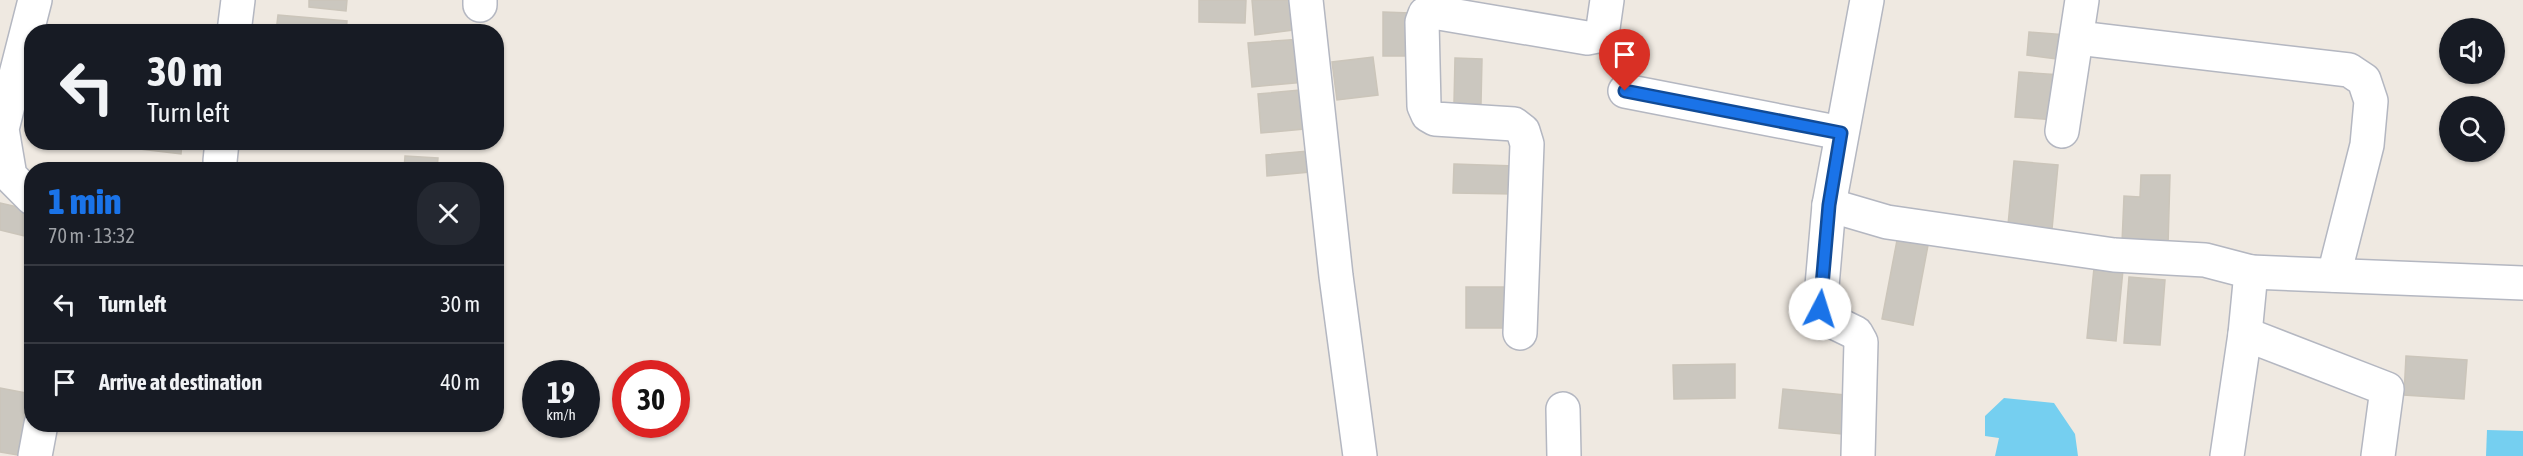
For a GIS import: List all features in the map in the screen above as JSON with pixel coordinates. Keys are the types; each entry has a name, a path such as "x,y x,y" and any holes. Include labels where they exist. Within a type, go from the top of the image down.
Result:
{"street":[{"path":"28,24 35,0"},
{"path":"235,24 238,0"},
{"path":"1306,0 1336,276 1360,456"},
{"path":"1520,333 1527,144 1523,131 1514,124 1435,119 1428,115 1424,106 1422,22 1425,14 1433,12 1587,38 1597,36 1604,28 1607,0"},
{"path":"1858,456 1861,342 1856,333 1823,317 1820,309 1829,205 1867,0"},
{"path":"2062,131 2082,0"},
{"path":"14,188 2,129 3,103 24,35"},
{"path":"2078,38 2349,70 2364,80 2371,102 2367,146 2334,275"},
{"path":"1625,91 1841,133"},
{"path":"1829,205 1887,222 2114,255 2205,260 2251,272 2523,283"},
{"path":"2227,456 2245,334 2251,272"},
{"path":"2245,334 2387,389 2378,456"},
{"path":"1563,409 1564,456"},
{"path":"35,456 39,432"}],"water":[{"path":"2004,398 2054,403 2075,434 2078,456 1995,456 1999,438 1985,436 1985,416"},
{"path":"2487,430 2523,431 2523,456 2486,456"}],"building":[{"path":"309,0 347,0 346,11 309,7"},
{"path":"1199,0 1246,0 1245,23 1199,22"},
{"path":"1252,0 1298,0 1301,29 1255,35"},
{"path":"1383,12 1410,13 1409,56 1383,56"},
{"path":"278,15 347,21 347,24 277,24"},
{"path":"2029,32 2067,35 2064,60 2027,55"},
{"path":"1302,39 1305,82 1252,87 1248,43"},
{"path":"1373,57 1378,95 1337,100 1332,62"},
{"path":"1455,58 1482,59 1481,104 1454,103"},
{"path":"2019,72 2061,75 2057,120 2015,117"},
{"path":"1311,89 1315,128 1261,133 1258,94"},
{"path":"148,150 181,150 181,154"},
{"path":"1308,151 1310,172 1267,176 1266,155"},
{"path":"405,156 438,158 438,162 405,162"},
{"path":"2014,161 2058,165 2052,229 2008,225"},
{"path":"1454,164 1515,166 1514,194 1453,193"},
{"path":"2141,175 2170,175 2168,245 2122,243 2124,196 2140,197"},
{"path":"0,203 24,208 24,236 0,230"},
{"path":"1898,235 1929,240 1913,325 1882,319"},
{"path":"2094,268 2123,270 2116,341 2087,338"},
{"path":"2129,277 2165,280 2160,345 2124,343"},
{"path":"1466,287 1514,287 1514,328 1466,328"},
{"path":"2406,356 2467,360 2464,399 2404,395"},
{"path":"1735,364 1735,398 1674,399 1673,365"},
{"path":"0,388 24,392 24,432 30,432 24,456 0,452"},
{"path":"1783,389 1845,395 1842,434 1779,428"}],"route":[{"path":"1625,91 1841,133 1829,205 1820,309"}]}
